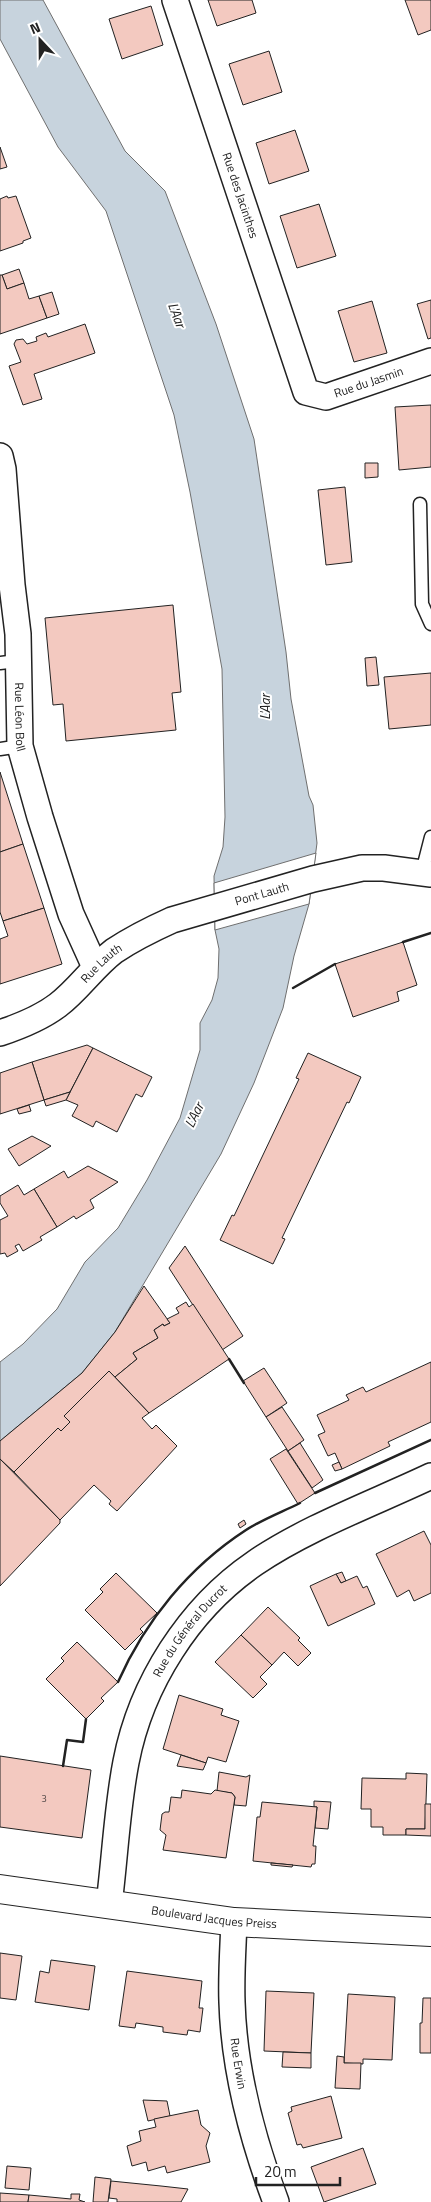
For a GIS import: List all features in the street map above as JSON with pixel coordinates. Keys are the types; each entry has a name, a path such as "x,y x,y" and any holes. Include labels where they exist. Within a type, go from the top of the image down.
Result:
{"main road":[{"name":"Boulevard Jacques Preiss","path":"0,1889 234,1922 431,1932"}],"street":[{"name":"Rue des Jacinthes","path":"175,0 306,392"},
{"name":"Rue du Jasmin","path":"306,392 326,397 431,361"},
{"name":"Rue Léon Boll","path":"0,456 3,469 12,585 18,634 9,662 10,748 40,818 71,914 95,967"},
{"name":"Pont Lauth","path":"211,909 313,879 362,868 384,868 426,873"},
{"name":"Rue Lauth","path":"0,1033 26,1025 59,1004 95,967 114,951 150,930 172,920 211,909"},
{"name":"Rue du Général Ducrot","path":"109,1904 126,1761 140,1714 156,1677 174,1646 198,1614 221,1591 254,1563 305,1535 431,1476"},
{"name":"Rue Erwin","path":"234,1922 232,2003 239,2072 256,2145 276,2202"}],"lane":[{"path":"420,504 422,604 431,624"},
{"path":"426,873 431,837"}],"water":[{"name":"L'Aar","path":"0,0 43,0 125,151 165,191 216,324 254,439 286,652 291,699 309,796 313,805 317,843 309,904 294,956 283,1008 254,1083 221,1154 115,1332 82,1373 0,1441 0,1362 23,1344 57,1309 85,1262 118,1228 147,1180 180,1118 200,1050 200,1023 212,1000 218,978 219,949 215,930 214,876 223,847 225,817 222,669 174,415 106,211 58,147 0,39"}],"pier":[{"path":"316,853 309,904 215,930 214,883"}],"building":[{"path":"208,0 252,0 256,13 217,26"},
{"path":"405,0 431,0 431,30 418,35"},
{"path":"151,6 163,45 122,59 109,19"},
{"path":"269,51 282,92 243,105 229,64"},
{"path":"295,130 309,171 269,184 256,143"},
{"path":"0,147 7,167 0,169"},
{"path":"7,196 8,198 16,196 31,238 23,241 23,243 0,251 0,199"},
{"path":"319,204 336,256 297,268 280,216"},
{"path":"19,269 24,283 7,289 2,275"},
{"path":"0,275 2,275 7,289 24,283 29,299 39,296 47,318 0,334"},
{"path":"52,292 59,314 47,318 39,296"},
{"path":"431,300 431,338 428,339 417,304"},
{"path":"372,301 387,353 354,362 338,311"},
{"path":"85,324 95,353 34,374 42,399 23,405 9,366 21,362 14,344 16,340 23,339 27,344 37,341 36,337 46,333 48,337"},
{"path":"431,405 431,467 399,470 395,407"},
{"path":"365,463 378,463 378,477 365,478"},
{"path":"345,487 352,562 326,565 318,490"},
{"path":"173,605 181,692 172,693 176,730 66,741 63,704 53,705 45,618"},
{"path":"376,657 379,685 367,686 365,658"},
{"path":"431,673 431,725 389,729 384,677"},
{"path":"0,772 23,844 0,852"},
{"path":"23,844 44,908 3,921 0,912 0,852"},
{"path":"44,908 62,964 0,984 0,939 8,936 3,921"},
{"path":"403,942 417,985 397,992 399,1001 353,1017 335,964"},
{"path":"87,1045 93,1048 70,1092 44,1100 32,1062"},
{"path":"93,1048 152,1077 142,1097 136,1094 117,1132 96,1121 93,1127 72,1116 78,1105 66,1100"},
{"path":"308,1053 361,1077 349,1103 347,1102 282,1238 285,1239 273,1264 220,1240 232,1215 234,1216 299,1079 296,1078"},
{"path":"32,1062 44,1100 0,1114 0,1073"},
{"path":"70,1092 66,1100 46,1106 44,1100"},
{"path":"29,1105 31,1111 19,1114 17,1109"},
{"path":"32,1136 51,1146 19,1166 8,1149"},
{"path":"88,1166 118,1182 90,1200 94,1208 76,1219 74,1216 57,1227 34,1189 64,1171 68,1178"},
{"path":"18,1185 24,1195 34,1189 57,1227 40,1237 42,1240 23,1251 19,1244 15,1246 18,1251 7,1257 5,1253 0,1254 0,1220 8,1216 0,1203 0,1196"},
{"path":"185,1246 243,1336 222,1350 169,1268"},
{"path":"144,1286 170,1323 164,1326 163,1324 154,1330 158,1338 133,1353 137,1359 115,1377 109,1371 64,1416 70,1422 61,1431 58,1428 14,1472 0,1459 0,1441 82,1373 115,1332"},
{"path":"186,1302 189,1307 193,1304 229,1359 149,1413 115,1377 137,1359 133,1353 158,1338 154,1330 163,1324 164,1326 170,1323 167,1319 179,1313 176,1308"},
{"path":"431,1362 431,1422 388,1442 390,1446 342,1469 335,1453 328,1456 318,1435 325,1432 317,1415 349,1400 346,1395 363,1387 366,1392"},
{"path":"264,1368 287,1403 266,1417 243,1381"},
{"path":"109,1371 149,1413 142,1418 152,1429 156,1425 177,1446 117,1511 109,1504 111,1501 94,1485 60,1520 14,1472 58,1428 61,1431 70,1422 64,1416"},
{"path":"282,1407 304,1440 288,1451 266,1417"},
{"path":"300,1443 323,1480 312,1488 288,1451"},
{"path":"286,1449 315,1493 298,1504 270,1459"},
{"path":"0,1459 60,1520 60,1523 0,1586"},
{"path":"339,1462 342,1469 335,1471 332,1465"},
{"path":"244,1520 246,1524 240,1528 238,1524"},
{"path":"424,1531 431,1545 431,1593 414,1601 409,1590 397,1597 376,1554"},
{"path":"342,1572 346,1581 341,1583 336,1574"},
{"path":"116,1573 157,1613 140,1629 143,1632 125,1650 85,1610 103,1592 100,1589"},
{"path":"336,1574 341,1583 357,1576 363,1588 367,1586 375,1604 328,1626 310,1586"},
{"path":"268,1607 300,1638 298,1640 311,1653 298,1666 284,1652 272,1665 241,1635"},
{"path":"241,1635 272,1665 260,1677 267,1684 253,1698 215,1662"},
{"path":"77,1642 118,1682 101,1698 104,1701 86,1719 46,1679 64,1661 61,1658"},
{"path":"179,1695 223,1709 221,1715 239,1721 226,1762 208,1757 206,1763 163,1749"},
{"path":"181,1755 206,1763 203,1770 177,1766"},
{"path":"0,1756 91,1770 82,1838 0,1827"},
{"path":"219,1772 246,1777 250,1775 246,1806 234,1805 235,1797 232,1793 217,1791"},
{"path":"406,1773 427,1774 425,1829 406,1829 406,1835 383,1835 383,1827 371,1827 371,1809 361,1809 362,1778 406,1779"},
{"path":"182,1790 211,1794 215,1790 232,1793 235,1797 226,1858 163,1850 166,1835 160,1830 162,1814 169,1812 171,1797 181,1798"},
{"path":"314,1801 331,1802 328,1829 315,1828 317,1807 314,1807"},
{"path":"262,1802 317,1807 313,1846 316,1846 315,1864 312,1864 311,1867 253,1861 257,1817 260,1817"},
{"path":"425,1804 431,1804 431,1836 406,1835 406,1829 425,1829"},
{"path":"271,1863 293,1865 292,1867 271,1865"},
{"path":"0,1953 22,1956 16,2000 0,1998"},
{"path":"51,1960 95,1966 89,2010 35,2002 40,1971 49,1973"},
{"path":"127,1971 202,1981 199,2008 203,2008 200,2032 188,2030 187,2035 163,2032 163,2027 136,2023 135,2028 119,2026"},
{"path":"266,1991 314,1993 311,2053 264,2051"},
{"path":"348,1994 395,1997 392,2060 363,2059 363,2064 344,2063"},
{"path":"423,1998 431,1998 431,2053 420,2053 420,2023 422,2023"},
{"path":"283,2052 311,2053 311,2068 282,2067"},
{"path":"337,2056 344,2057 344,2063 361,2063 360,2089 335,2088"},
{"path":"331,2096 342,2138 303,2148 301,2144 297,2145 288,2113 292,2111 291,2107"},
{"path":"143,2100 167,2101 170,2116 148,2121"},
{"path":"198,2110 201,2125 210,2133 206,2146 210,2162 167,2173 165,2166 148,2171 146,2162 132,2166 127,2146 141,2141 139,2131 156,2127 154,2119"},
{"path":"363,2148 376,2184 324,2202 311,2167"},
{"path":"7,2166 31,2168 29,2190 5,2188"},
{"path":"95,2177 111,2179 108,2202 93,2202"},
{"path":"111,2181 188,2189 181,2202 117,2202 117,2199 109,2198"},
{"path":"0,2193 29,2195 28,2202 0,2202"},
{"path":"71,2194 80,2194 79,2200 85,2202 28,2202 29,2195 71,2199"}],"wall":[{"path":"403,942 431,933"},
{"path":"293,988 335,964"},
{"path":"229,1359 244,1383"},
{"path":"315,1493 431,1440"},
{"path":"118,1682 129,1659 155,1617 188,1578 225,1545 246,1530 300,1503"},
{"path":"63,1766 67,1740 83,1742 86,1719"}]}
